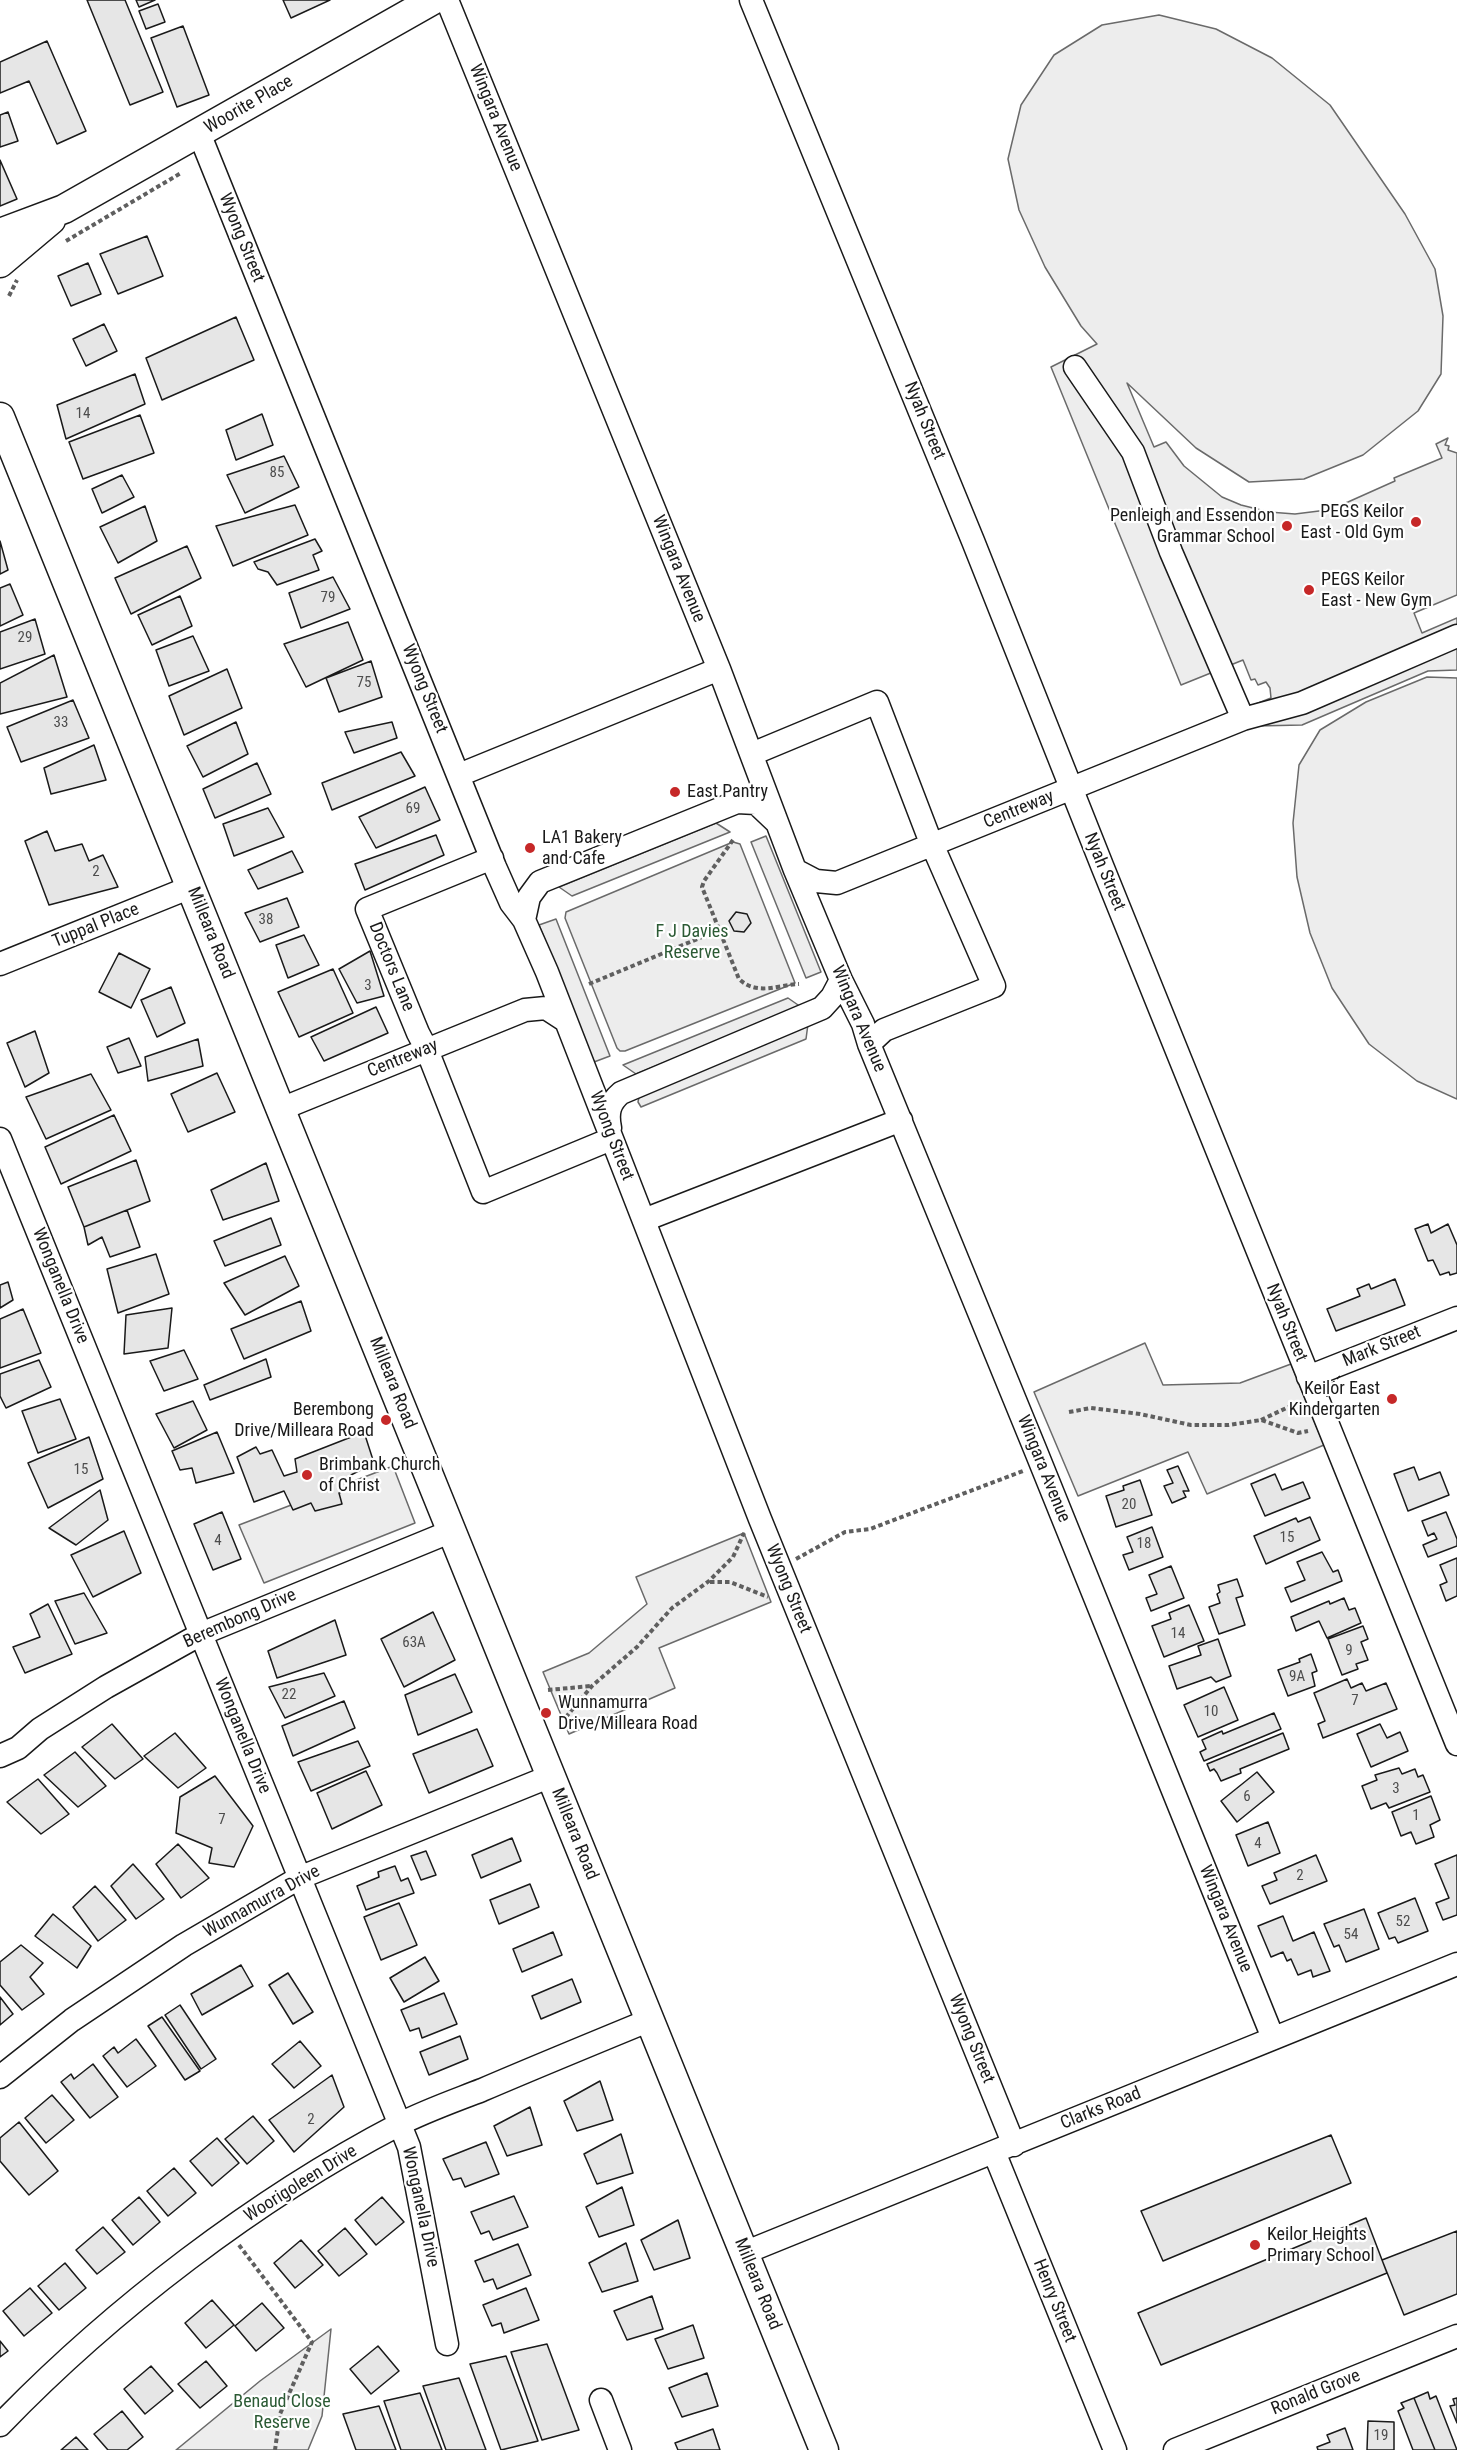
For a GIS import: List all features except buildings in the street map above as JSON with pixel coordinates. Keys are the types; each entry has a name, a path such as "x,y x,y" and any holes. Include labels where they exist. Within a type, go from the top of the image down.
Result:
{"main road":[{"name":"Woorite Place","path":"0,233 64,209 433,0"},
{"name":"Woorite Place","path":"11,268 64,209"},
{"name":"Milleara Road","path":"0,417 824,2450"}],"street":[{"name":"Wingara Avenue","path":"447,0 752,753 775,821 841,980 864,1024 869,1044 1273,2038"},
{"name":"Nyah Street","path":"751,0 973,541 1457,1744"},
{"name":"Wyong Street","path":"199,133 510,903 524,920 547,972 1004,2148"},
{"path":"1075,367 1132,452 1171,552 1243,719"},
{"name":"Centreway","path":"837,884 1243,719 1302,703 1457,636"},
{"path":"459,775 718,669"},
{"path":"743,800 749,788 752,753 877,702 932,844 994,986 884,1030 869,1044 854,1023 840,1013 822,1008"},
{"path":"492,858 509,874 521,881 540,882 743,800 756,803 775,821"},
{"name":"Doctors Lane","path":"427,1050 367,909 492,858"},
{"path":"795,870 816,881 837,884 826,900 818,922"},
{"path":"524,920 529,897 540,882"},
{"name":"Tuppal Place","path":"0,964 191,887"},
{"path":"525,1010 541,993 547,972"},
{"path":"588,1076 608,1089 618,1090 630,1087 822,1008 832,997 841,980"},
{"name":"Centreway","path":"281,1108 525,1010 546,1008 566,1021"},
{"path":"427,1050 483,1192 611,1139 607,1116 610,1106 614,1099 630,1087"},
{"path":"645,1220 901,1120"},
{"name":"Wonganella Drive","path":"0,1139 410,2147 447,2344"},
{"name":"Mark Street","path":"1308,1377 1457,1318"},
{"name":"Berembong Drive","path":"0,1756 18,1748 40,1729 106,1687 201,1634 452,1531"},
{"name":"Berembong Drive","path":"0,1742 40,1729"},
{"name":"Wunnamurra Drive","path":"0,2077 72,2020 184,1945 300,1878 551,1776"},
{"name":"Clarks Road","path":"744,2253 1457,1964"},
{"name":"Woorigoleen Drive","path":"0,2425 102,2330 183,2264 263,2205 400,2124 650,2020"},
{"name":"Henry Street","path":"1004,2148 1115,2450"},
{"name":"Ronald Grove","path":"1176,2450 1457,2336"},
{"path":"601,2400 620,2450"}],"path":[{"path":"61,244 187,169"},
{"path":"9,296 11,268"},
{"path":"733,840 702,887 739,979 758,989 799,984"},
{"path":"589,984 719,930"},
{"path":"1069,1412 1091,1408 1140,1413 1191,1425 1229,1425 1262,1420 1298,1402"},
{"path":"1262,1420 1298,1433 1309,1431"},
{"path":"796,1559 845,1532 870,1529 1022,1471"},
{"path":"561,1723 592,1686 637,1647 672,1608 709,1581 733,1557 745,1532"},
{"path":"709,1581 730,1582 772,1598"},
{"path":"548,1690 592,1686"},
{"path":"242,2248 312,2342 280,2414 275,2450"}],"shaded area":[{"path":"1159,15 1216,29 1272,58 1330,105 1405,214 1435,269 1443,316 1441,374 1418,411 1363,455 1304,479 1249,482 1196,448 1127,383 1154,447 1166,442 1184,466 1222,497 1241,505 1269,512 1295,514 1327,510 1348,502 1395,481 1394,478 1442,458 1436,444 1448,438 1445,445 1449,446 1448,450 1457,453 1457,595 1414,613 1422,633 1457,618 1457,670 1428,671 1302,725 1256,726 1248,707 1271,698 1270,688 1266,682 1258,685 1255,679 1251,680 1243,660 1181,685 1051,367 1097,344 1081,326 1045,267 1019,210 1008,159 1021,105 1054,55 1102,25"},
{"path":"1427,677 1457,678 1457,1099 1417,1081 1369,1044 1332,988 1310,933 1297,877 1293,823 1299,765 1320,730 1366,702"},
{"path":"716,823 730,832 572,896 559,887"},
{"path":"766,836 821,972 806,978 751,842"},
{"name":"F J Davies Reserve","path":"733,842 740,844 795,983 625,1051 620,1051 565,918 566,912"},
{"path":"556,919 610,1056 594,1062 539,925"},
{"path":"788,998 801,1007 636,1074 623,1065"},
{"path":"808,1024 806,1039 641,1107 638,1102 640,1092"},
{"path":"1145,1343 1163,1385 1240,1383 1291,1364 1324,1445 1207,1494 1188,1452 1078,1496 1034,1392"},
{"path":"393,1466 415,1523 264,1583 239,1525"},
{"path":"744,1533 771,1602 659,1648 675,1688 569,1734 543,1672 589,1653 647,1604 636,1577"},
{"name":"Benaud Close Reserve","path":"331,2329 322,2416 308,2450 176,2450 260,2381"}],"fence":[{"path":"1327,1397 1328,1387 1340,1376"}],"place":[{"name":"PEGS Keilor East - Old Gym","path":"1416,522"},
{"name":"Penleigh and Essendon Grammar School","path":"1287,526"},
{"name":"PEGS Keilor East - New Gym","path":"1309,590"},
{"name":"East Pantry","path":"675,792"},
{"name":"LA1 Bakery and Cafe","path":"530,848"},
{"name":"Keilor East Kindergarten","path":"1392,1399"},
{"name":"Berembong Drive/Milleara Road","path":"386,1420"},
{"name":"Brimbank Church of Christ","path":"307,1475"},
{"name":"Wunnamurra Drive/Milleara Road","path":"546,1713"},
{"name":"Keilor Heights Primary School","path":"1255,2245"}]}
